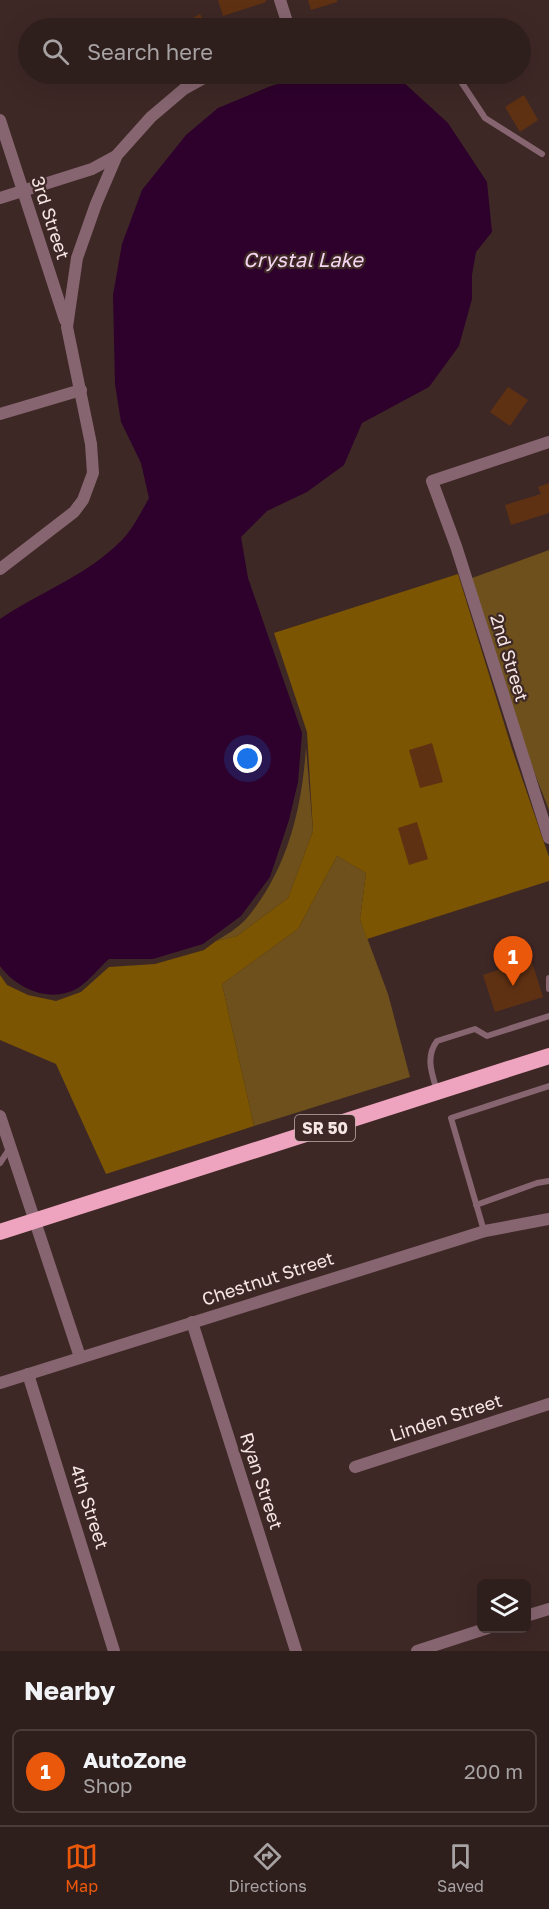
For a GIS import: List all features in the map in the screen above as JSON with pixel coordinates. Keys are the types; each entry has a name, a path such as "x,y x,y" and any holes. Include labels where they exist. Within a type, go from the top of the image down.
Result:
{"highway":[{"name":"SR 50","path":"0,1232 549,1056"}],"street":[{"path":"280,0 286,18"},
{"path":"0,198 92,169 117,155 167,102 195,84"},
{"name":"3rd Street","path":"0,120 67,327"},
{"path":"0,569 68,519 83,500 89,486 93,463 81,390 67,327 77,258 117,155"},
{"path":"0,414 81,390"},
{"name":"2nd Street","path":"549,442 432,481 456,546 549,838"},
{"path":"0,1116 80,1358"},
{"name":"Chestnut Street","path":"0,1383 484,1231 549,1219"},
{"name":"Ryan Street","path":"192,1322 296,1651"},
{"name":"4th Street","path":"28,1374 114,1651"},
{"name":"Linden Street","path":"355,1467 549,1404"},
{"path":"531,1614 549,1609"},
{"path":"417,1651 477,1632"}],"lane":[{"path":"463,84 485,118 542,153"},
{"path":"549,978 549,989"},
{"path":"438,1092 430,1068 430,1053 437,1041 475,1029 488,1036 549,1016"},
{"path":"484,1231 451,1118 549,1086"},
{"path":"0,1163 10,1147"},
{"path":"476,1205 537,1183 549,1182"}],"shaded area":[{"path":"549,550 549,810 524,746 472,578"},
{"path":"458,574 512,749 549,857 549,881 367,939 360,919 366,873 337,856 298,929 222,984 254,1126 106,1174 56,1064 0,1040 0,975 7,985 28,995 56,1001 81,992 109,967 155,964 204,950 216,941 237,936 288,898 313,831 307,732 274,633"},
{"path":"306,747 313,831 288,898 237,936 216,941 246,919 272,881 282,860 301,793"},
{"path":"337,856 366,873 360,919 388,994 410,1077 254,1126 222,984 298,929"}],"water":[{"name":"Crystal Lake","path":"278,84 405,84 448,123 487,182 492,232 476,252 472,275 472,299 459,346 429,387 362,423 344,465 307,492 267,511 241,537 248,578 302,733 298,782 289,820 270,877 241,916 203,944 153,959 109,959 78,988 68,993 57,995 35,992 16,981 0,966 0,619 78,574 107,553 129,531 149,498 141,463 121,422 115,384 113,295 122,244 142,190 186,135 218,108"}],"building":[{"path":"218,0 266,0 266,2 223,16"},
{"path":"308,0 337,0 337,2 311,10"},
{"path":"524,95 538,120 520,132 505,107"},
{"path":"508,387 528,400 510,426 490,412"},
{"path":"549,483 549,513 511,525 505,505 541,494 538,487"},
{"path":"432,743 443,782 420,788 409,750"},
{"path":"417,822 428,859 409,865 398,828"},
{"path":"531,959 543,997 495,1012 483,975"}],"place":[{"name":"AutoZone","path":"513,986"}]}
